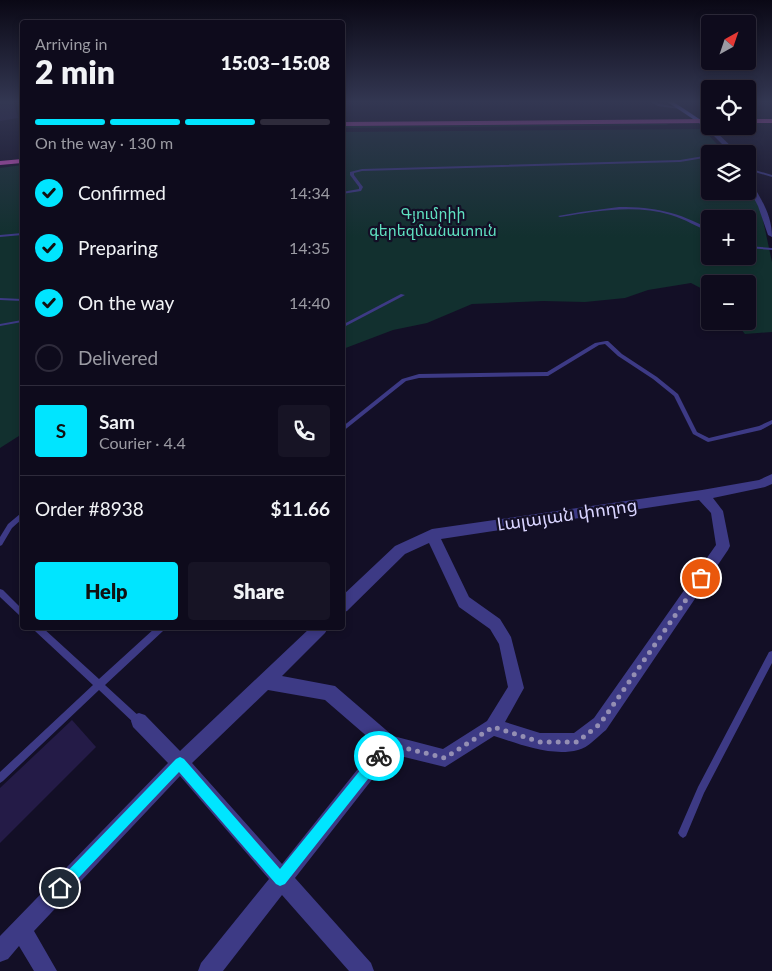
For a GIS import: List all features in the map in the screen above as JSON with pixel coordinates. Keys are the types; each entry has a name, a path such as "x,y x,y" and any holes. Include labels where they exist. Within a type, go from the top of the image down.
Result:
{"highway":[{"path":"0,163 20,161"}],"street":[{"path":"756,196 762,206 772,235"},
{"name":"Լալայան փողոց","path":"345,603 400,550 432,535 702,495 761,484 772,479"},
{"path":"493,727 540,742 577,742 600,724 723,546 717,511 702,495"},
{"path":"265,681 329,692 389,744 445,758 493,727 516,688 506,642 495,624 464,602 432,535"},
{"path":"0,951 180,763 318,630"},
{"path":"139,721 180,763 362,971"},
{"path":"209,971 280,879 389,744"},
{"path":"21,929 46,971"}],"lane":[{"path":"345,192 360,190 361,187 352,175 352,172 362,170 671,161 701,157"},
{"path":"756,171 772,176"},
{"path":"560,216 606,208 630,207 673,214 701,227"},
{"path":"0,236 20,234"},
{"path":"756,248 772,249"},
{"path":"345,325 403,294"},
{"path":"0,299 20,300"},
{"path":"0,325 20,321"},
{"path":"345,428 404,380 419,376 548,374 597,344 606,342 620,355 655,378 676,395 695,433 708,440 761,428 772,422"},
{"path":"0,542 10,526 20,518"},
{"path":"0,592 20,611"},
{"path":"40,630 98,686 139,721"},
{"path":"0,778 158,630"},
{"path":"682,832 701,790 772,655"}],"green space":[{"name":"Գյումրիի գերեզմանատուն","path":"345,146 701,146 701,200 756,200 760,206 772,262 772,332 745,334 742,330 756,330 756,275 701,275 701,288 691,283 648,290 625,298 585,302 543,301 472,304 427,323 393,330 345,348"},
{"path":"20,165 20,435 0,448 0,168"}],"building":[{"path":"72,720 96,747 0,843 0,788"}],"way so far":[{"path":"379,756 389,744 445,758 493,727 540,742 577,742 600,724 701,578"}],"route":[{"path":"60,888 180,763 280,879 379,756"}]}
